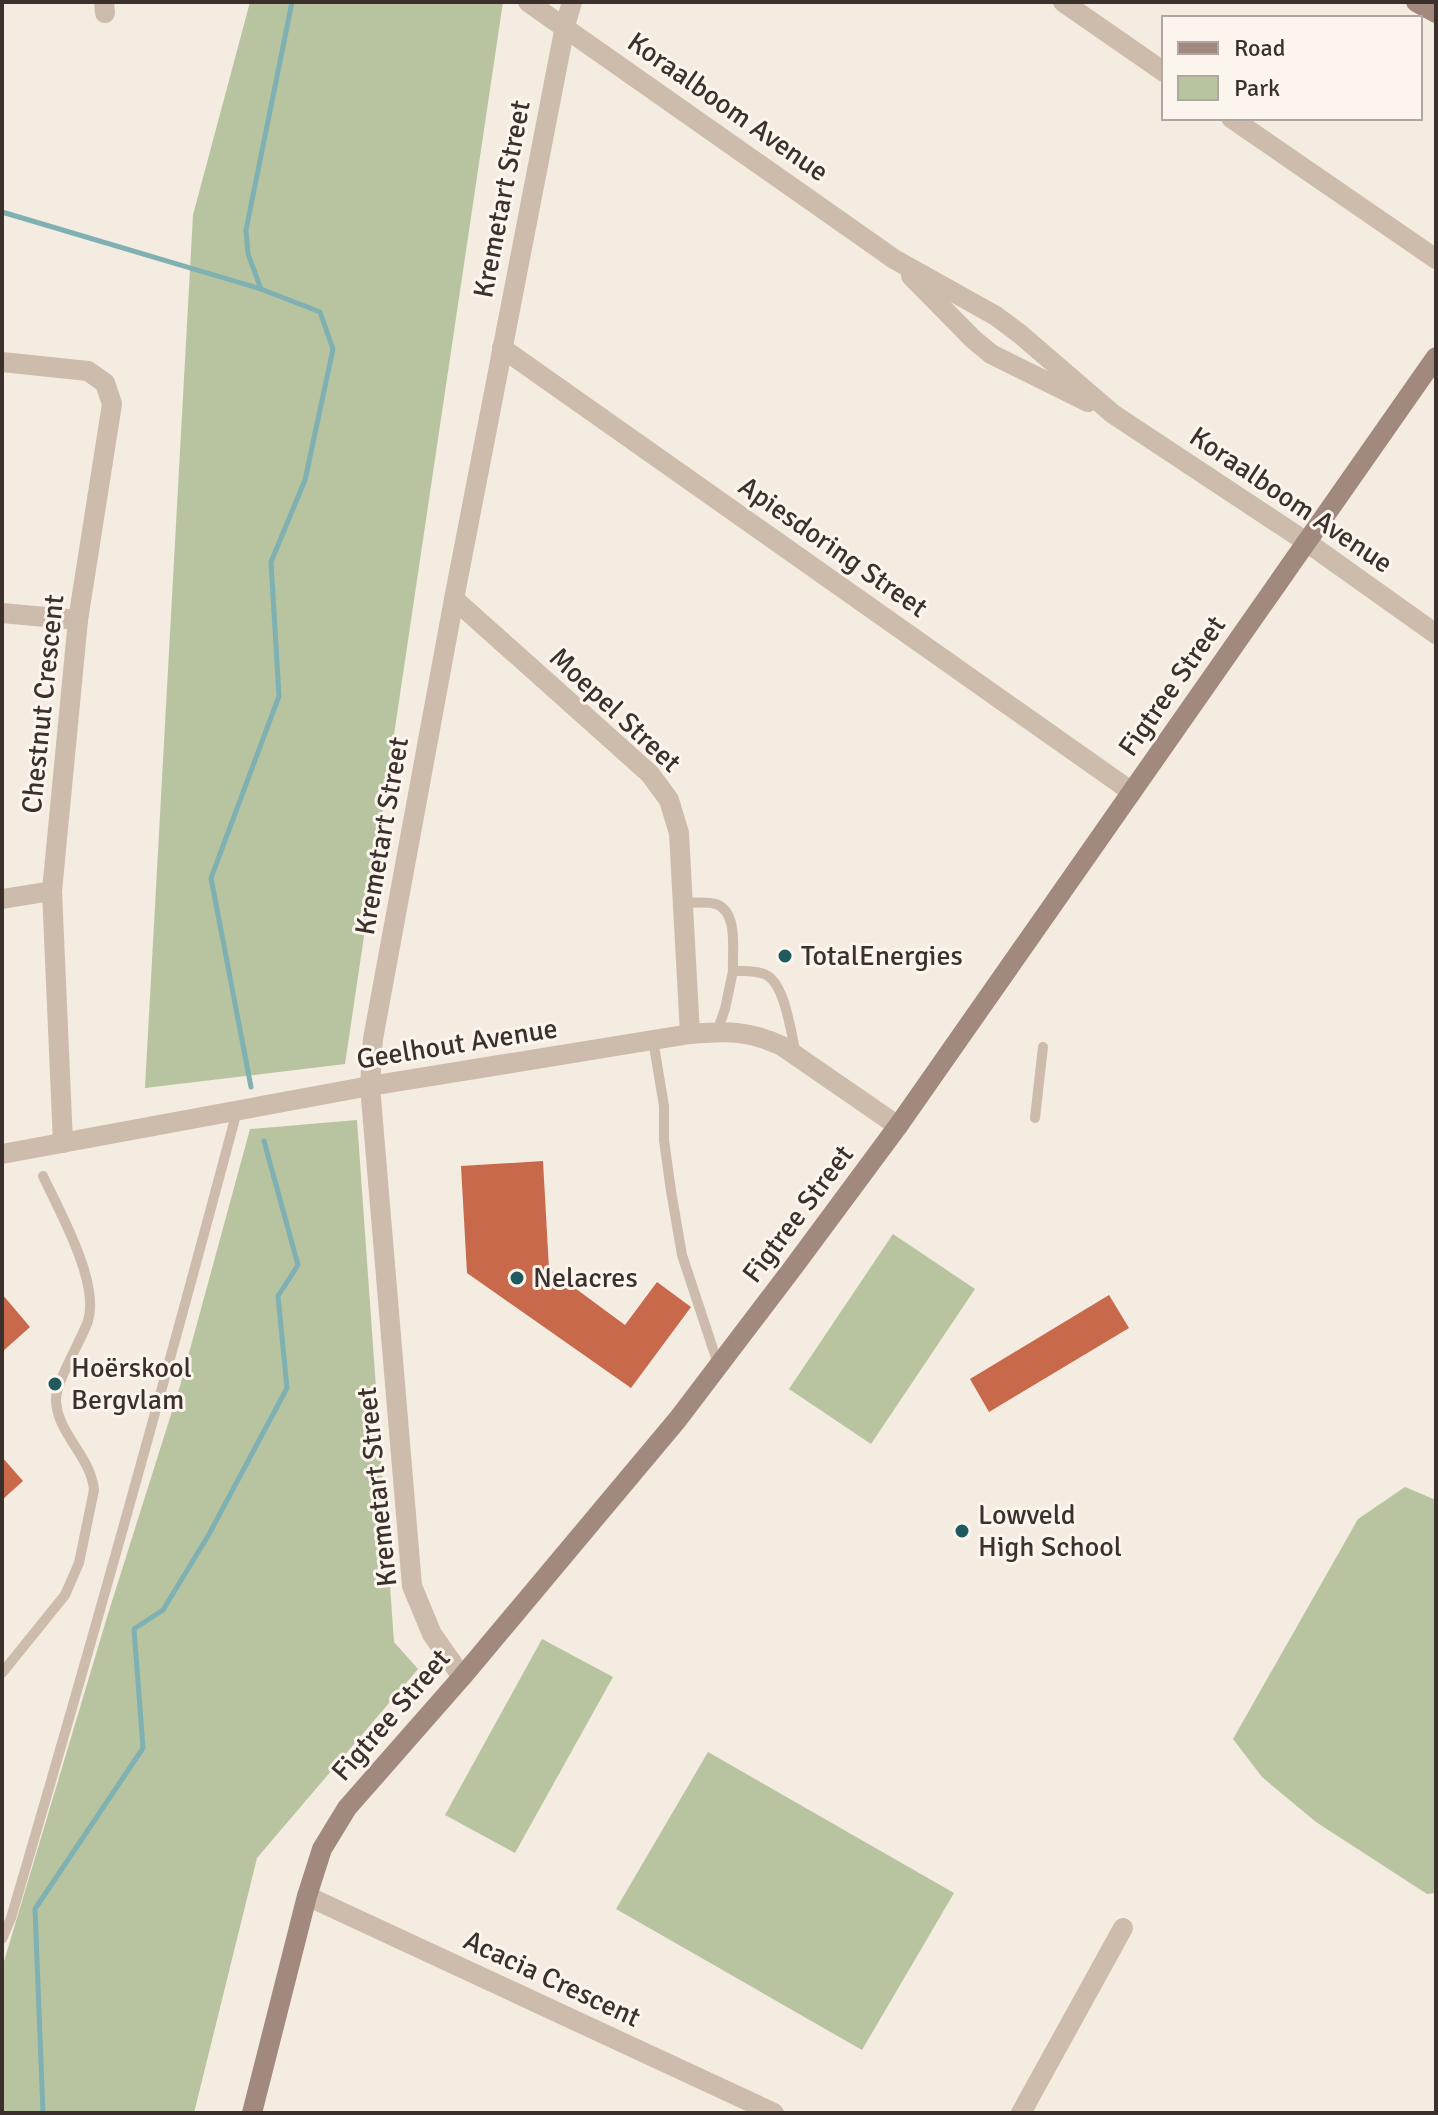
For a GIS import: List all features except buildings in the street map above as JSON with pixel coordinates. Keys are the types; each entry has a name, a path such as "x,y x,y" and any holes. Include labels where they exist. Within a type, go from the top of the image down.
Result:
{"street":[{"name":"Koraalboom Avenue","path":"528,2 894,259 996,316 1113,414 1308,543 1436,634"},
{"name":"Kremetart Street","path":"462,1677 432,1634 412,1586 370,1086 373,1039 502,348 572,2"},
{"path":"1063,2 1162,71"},
{"path":"1416,2 1436,13"},
{"path":"1234,120 1436,259"},
{"name":"Koraalboom Avenue","path":"894,259 991,354 1113,414"},
{"name":"Apiesdoring Street","path":"502,348 1132,792"},
{"name":"Figtree Street","path":"252,2113 307,1896 322,1849 347,1808 462,1677 678,1419 718,1366 898,1126 1436,357"},
{"name":"Chestnut Crescent","path":"2,362 88,371 105,383 112,404 78,620 52,891 63,1143"},
{"name":"Moepel Street","path":"454,599 650,774 669,800 679,833 690,1034"},
{"path":"2,613 78,620"},
{"path":"2,899 52,891"},
{"name":"Geelhout Avenue","path":"2,1154 370,1086 690,1034 733,1030 761,1036 796,1056 898,1126"},
{"name":"Acacia Crescent","path":"307,1896 774,2113"},
{"path":"1021,2113 1123,1928"}],"lane":[{"path":"682,903 716,904 727,911 731,921 733,971 717,1032"},
{"path":"733,971 764,974 777,984 796,1056"},
{"path":"653,1040 682,1255 718,1366"},
{"path":"1035,1118 1043,1047"},
{"path":"2,1939 70,1719 238,1110"},
{"path":"2,1673 65,1595 79,1563 94,1490 93,1478 59,1420 56,1396 89,1317 89,1295 78,1255 43,1176"}],"green space":[{"path":"250,2 503,2 345,1064 145,1088 193,215"},
{"path":"357,1120 394,1642 418,1669 257,1858 194,2113 2,2113 2,1968 180,1386 250,1129"},
{"path":"893,1234 975,1289 871,1444 789,1389"},
{"path":"1405,1487 1436,1500 1436,1893 1427,1894 1316,1822 1262,1777 1233,1739 1358,1519"},
{"path":"542,1639 613,1677 515,1853 445,1815"},
{"path":"708,1752 954,1893 862,2050 616,1909"}],"waterway":[{"path":"251,1087 211,878 279,696 271,562 305,480 333,349 320,312 261,289 248,254 246,230 292,2"},
{"path":"2,212 261,289"},
{"path":"43,2113 35,1909 143,1748 134,1629 163,1610 208,1536 287,1388 278,1296 298,1265 264,1141"}],"place":[{"name":"TotalEnergies","path":"785,956"},
{"name":"Nelacres","path":"517,1278"},
{"name":"Hoërskool Bergvlam","path":"55,1384"},
{"name":"Lowveld High School","path":"962,1531"}]}
